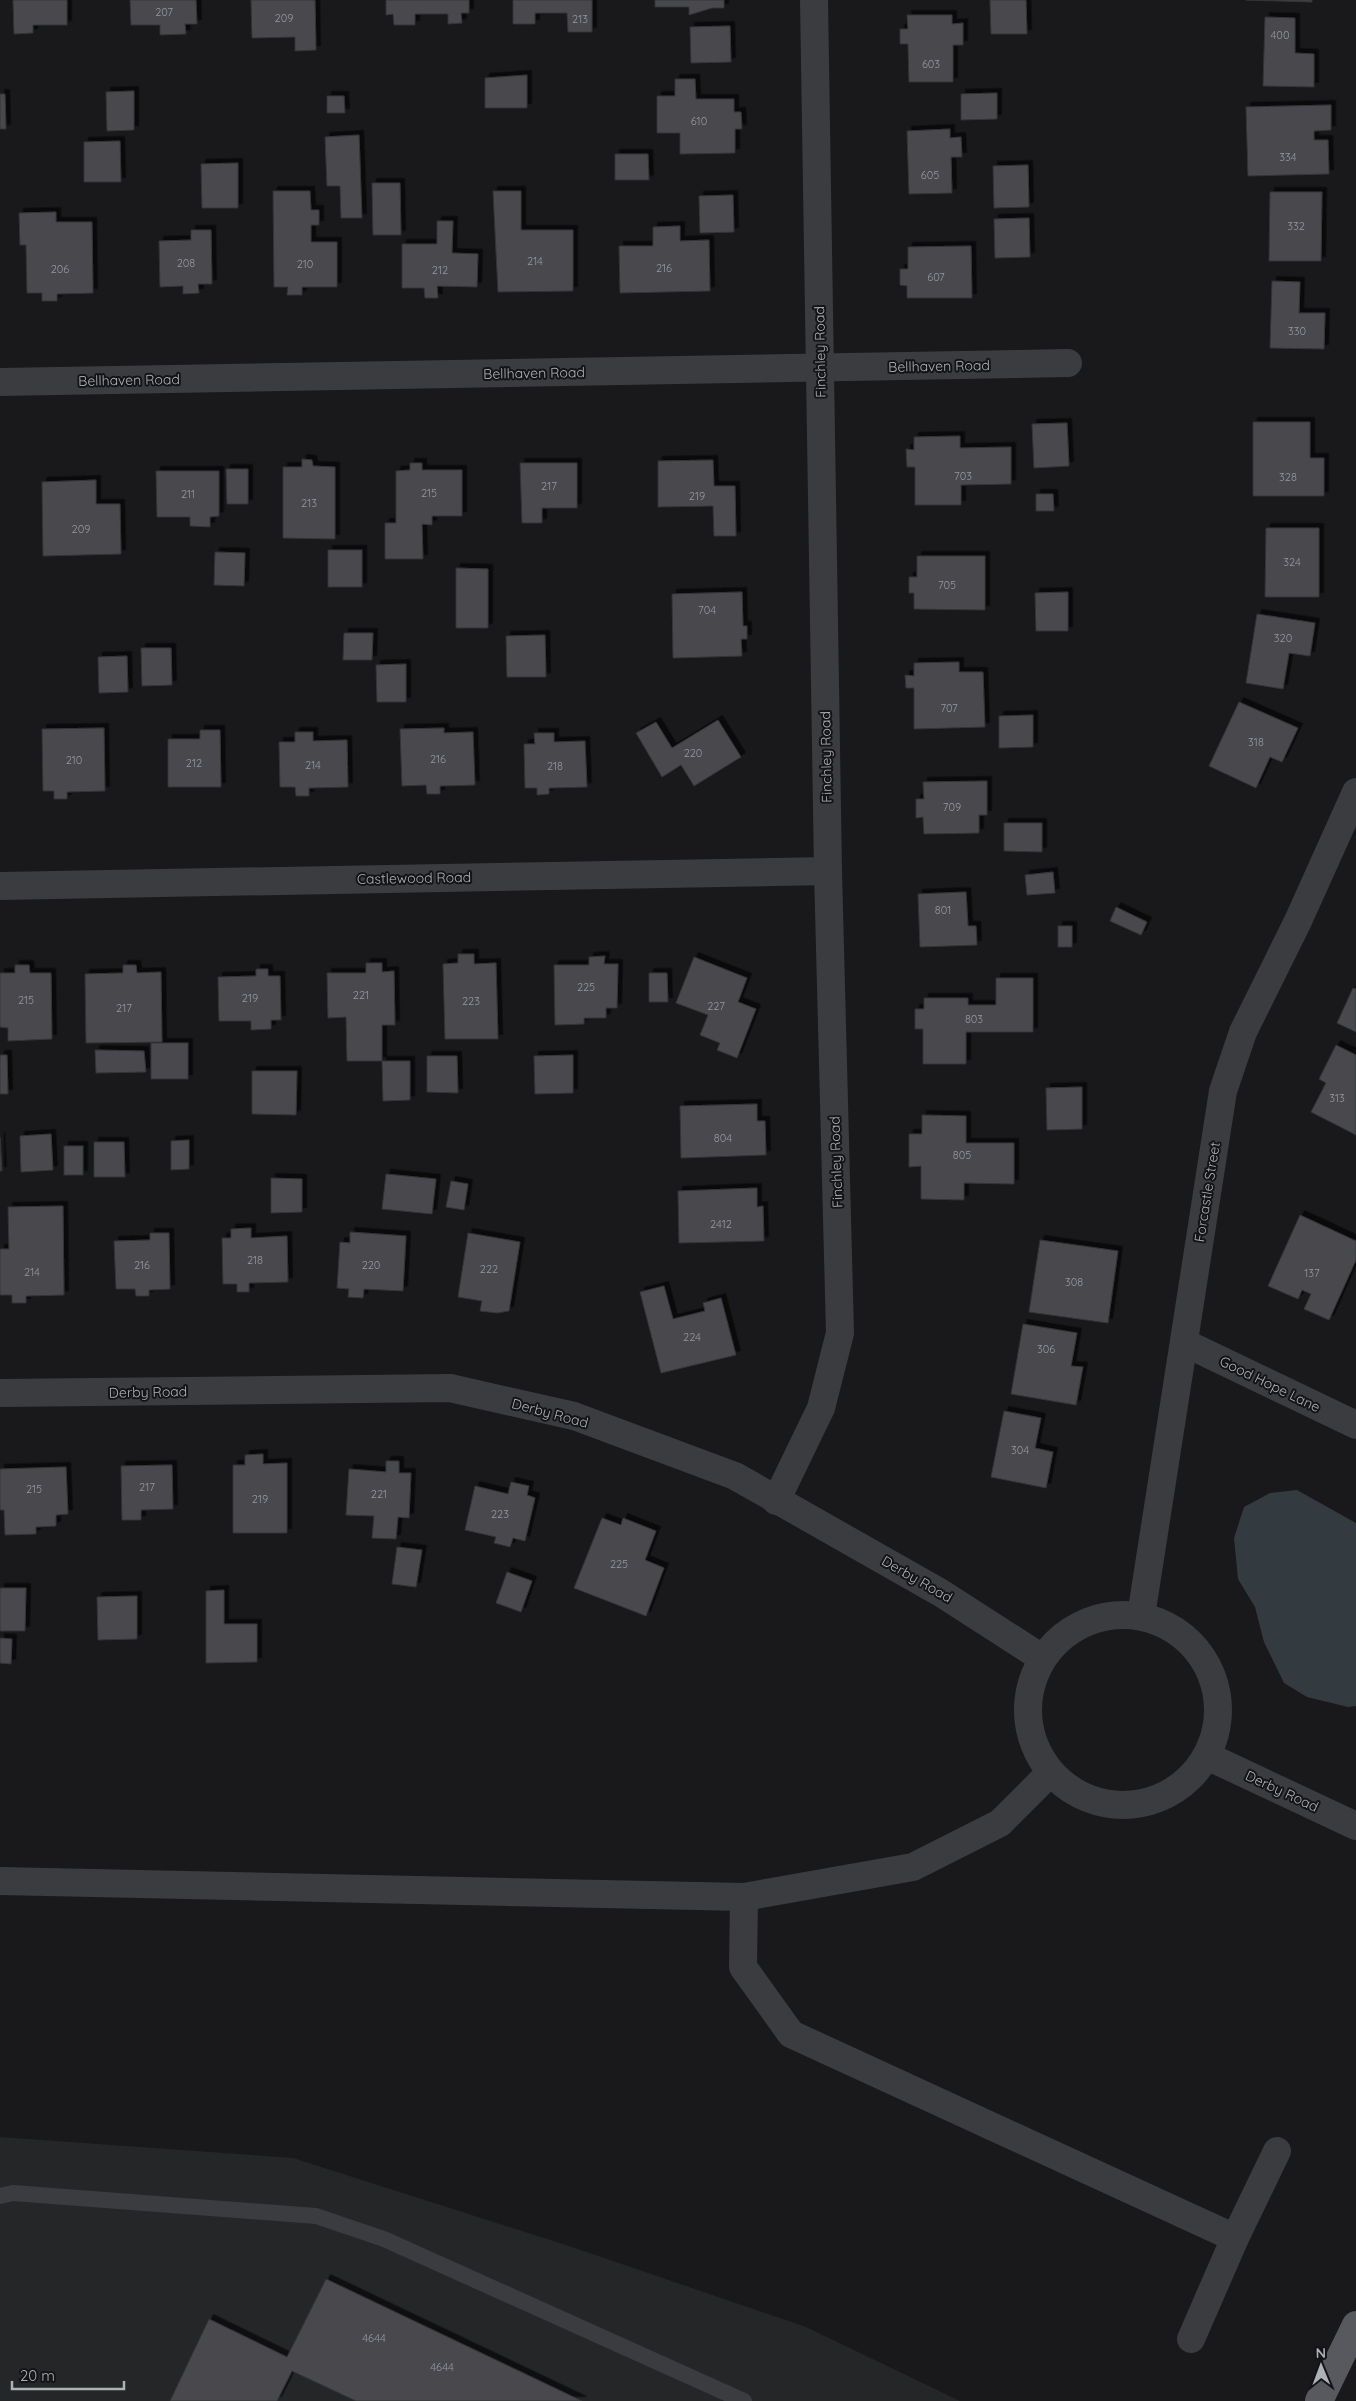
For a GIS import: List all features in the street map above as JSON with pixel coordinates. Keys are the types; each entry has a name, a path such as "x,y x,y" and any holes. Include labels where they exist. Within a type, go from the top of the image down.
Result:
{"main road":[{"path":"1320,2401 1356,2325"}],"street":[{"name":"Finchley Road","path":"776,1501 821,1408 840,1333 828,871 814,0"},
{"name":"Bellhaven Road","path":"0,382 820,369 1068,363"},
{"name":"Forcastle Street","path":"1141,1616 1185,1343 1222,1091 1243,1032 1298,920 1356,792"},
{"name":"Castlewood Road","path":"0,886 828,871"},
{"name":"Good Hope Lane","path":"1185,1343 1356,1425"},
{"name":"Derby Road","path":"0,1393 450,1388 574,1416 735,1476 941,1593 1042,1658"},
{"path":"1113,1615 1141,1616 1169,1626 1193,1644 1210,1669 1218,1698 1218,1727 1207,1756 1189,1780 1163,1797 1133,1805 1102,1804 1074,1792 1050,1773 1034,1746 1027,1716 1030,1686 1042,1658 1061,1636 1086,1622 1113,1615"},
{"name":"Derby Road","path":"1207,1756 1356,1826"},
{"path":"0,1882 744,1896 912,1867 1000,1823 1050,1773"},
{"path":"744,1896 743,1967 792,2034 1235,2238"},
{"path":"1191,2339 1235,2238 1277,2151"}],"lane":[{"path":"0,2196 13,2192 316,2216 384,2239 744,2401"}],"shaded area":[{"path":"1297,1490 1356,1523 1356,1706 1348,1707 1307,1697 1284,1683 1264,1642 1255,1607 1238,1579 1234,1538 1244,1507 1270,1493"},
{"path":"0,2137 293,2158 572,2247 806,2327 960,2401 0,2401"}],"building":[{"path":"13,0 67,0 67,25 33,25 33,33 14,34"},
{"path":"130,0 196,0 197,24 185,24 186,34 160,35 160,25 131,25"},
{"path":"251,0 315,0 316,50 295,51 295,37 252,38"},
{"path":"386,0 469,0 469,13 461,13 462,23 448,24 448,14 415,14 415,25 394,25 393,14 386,15"},
{"path":"513,0 592,0 592,32 568,32 567,13 535,13 535,24 513,24"},
{"path":"655,0 724,0 724,8 712,8 689,15 689,7 655,7"},
{"path":"990,0 1026,0 1027,34 991,34"},
{"path":"1246,0 1312,0 1312,2"},
{"path":"907,15 952,15 952,24 963,23 963,45 953,45 953,82 909,82 908,44 900,44 900,29 908,29"},
{"path":"1265,17 1295,18 1295,53 1314,54 1314,87 1263,86"},
{"path":"730,26 731,62 691,63 690,27"},
{"path":"527,75 527,108 485,108 485,78"},
{"path":"675,79 695,79 696,99 734,99 734,112 741,112 742,129 735,129 735,153 680,154 680,133 657,133 657,96 675,96"},
{"path":"134,91 134,130 107,131 106,92"},
{"path":"997,93 997,119 961,120 961,94"},
{"path":"0,94 5,94 6,129 0,129"},
{"path":"327,96 344,96 345,113 327,113"},
{"path":"1331,105 1331,130 1314,131 1314,140 1328,140 1329,174 1248,176 1246,107"},
{"path":"950,129 950,138 961,137 962,157 951,157 952,193 909,194 907,131"},
{"path":"359,135 362,218 341,218 340,186 327,186 325,137"},
{"path":"120,141 121,182 84,182 84,142"},
{"path":"615,154 648,154 649,180 615,180"},
{"path":"238,163 238,208 202,208 201,164"},
{"path":"1028,165 1029,207 994,208 993,166"},
{"path":"372,183 400,183 401,235 373,235"},
{"path":"273,191 310,191 311,210 319,210 319,225 311,225 311,242 337,242 337,287 302,287 302,295 287,295 288,287 274,287"},
{"path":"493,191 521,191 521,230 573,230 573,291 498,292"},
{"path":"1270,192 1322,192 1321,261 1269,261"},
{"path":"733,195 734,232 700,233 699,196"},
{"path":"56,212 56,222 92,222 93,293 57,294 57,301 42,301 42,293 27,293 26,245 20,245 19,213"},
{"path":"1029,218 1030,257 995,258 994,219"},
{"path":"437,221 453,221 452,253 478,254 477,287 437,286 438,298 425,298 424,288 402,288 402,244 437,244"},
{"path":"680,226 680,241 709,240 710,291 620,293 619,246 653,246 653,227"},
{"path":"191,230 211,230 212,284 198,284 199,293 183,294 183,286 160,287 159,241 191,240"},
{"path":"971,246 972,298 907,298 907,286 900,285 900,269 908,269 908,247"},
{"path":"1272,281 1300,282 1299,313 1325,313 1324,349 1270,348"},
{"path":"1253,422 1310,422 1310,458 1324,458 1324,496 1253,496"},
{"path":"1067,423 1069,466 1034,468 1032,424"},
{"path":"960,436 960,448 1011,447 1011,484 961,485 961,505 915,505 915,467 907,467 906,449 914,450 914,437"},
{"path":"302,459 312,460 313,466 335,467 335,539 283,538 283,467 302,467"},
{"path":"713,460 714,486 735,486 736,536 714,536 713,506 658,507 658,461"},
{"path":"410,463 422,463 422,470 462,470 462,516 432,516 432,525 422,524 423,559 385,559 385,523 396,523 396,471 410,470"},
{"path":"520,463 577,463 577,508 542,508 542,523 522,523"},
{"path":"226,469 248,469 248,504 227,504"},
{"path":"156,471 219,471 219,516 210,517 210,527 190,526 190,517 157,517"},
{"path":"96,480 96,504 120,504 121,554 43,556 42,482"},
{"path":"1036,494 1053,494 1054,511 1036,511"},
{"path":"1266,528 1319,528 1319,597 1265,597"},
{"path":"328,550 362,550 362,587 328,587"},
{"path":"215,552 245,553 244,586 214,585"},
{"path":"917,556 985,556 985,610 914,609 914,593 909,593 909,577 917,577"},
{"path":"456,568 488,569 488,628 456,628"},
{"path":"742,592 743,626 747,626 747,639 741,639 742,656 673,658 672,594"},
{"path":"1068,592 1068,631 1036,631 1035,593"},
{"path":"1257,614 1315,623 1310,656 1289,653 1283,689 1246,683"},
{"path":"344,633 373,633 372,660 343,660"},
{"path":"545,635 546,677 507,677 506,636"},
{"path":"141,648 171,648 172,685 142,686"},
{"path":"127,656 128,692 99,693 98,657"},
{"path":"959,662 959,672 983,672 985,727 914,729 914,688 906,688 905,675 914,676 914,663"},
{"path":"406,664 406,702 377,702 376,665"},
{"path":"1239,702 1298,728 1282,762 1270,757 1256,788 1209,766"},
{"path":"1033,715 1033,747 999,748 999,716"},
{"path":"718,720 741,757 694,786 681,765 662,777 636,733 656,722 672,748"},
{"path":"104,728 105,791 67,792 67,799 54,799 54,791 43,791 42,729"},
{"path":"444,728 444,733 473,732 475,785 440,786 440,794 427,794 426,785 402,786 400,729"},
{"path":"200,730 220,730 221,787 168,787 168,739 200,739"},
{"path":"295,732 313,732 313,741 347,740 348,787 309,788 309,796 296,796 295,787 280,787 279,742 295,742"},
{"path":"534,733 554,733 554,742 585,741 587,787 549,788 549,794 537,795 537,788 525,788 524,744 535,744"},
{"path":"987,781 987,815 979,815 979,833 924,834 923,817 916,818 916,799 924,799 923,782"},
{"path":"1004,823 1042,823 1042,852 1004,851"},
{"path":"1053,872 1055,893 1027,895 1025,875"},
{"path":"966,892 968,926 976,926 977,945 920,947 918,894"},
{"path":"1116,907 1147,922 1141,935 1110,921"},
{"path":"1058,926 1072,926 1072,947 1058,947"},
{"path":"458,954 474,954 474,964 496,963 498,1039 445,1039 443,964 458,963"},
{"path":"605,956 604,964 618,964 617,1008 606,1008 606,1018 584,1018 584,1024 555,1025 554,965 589,965 589,957"},
{"path":"694,957 747,978 738,1002 756,1009 737,1058 717,1050 720,1043 700,1035 708,1015 676,1003"},
{"path":"366,963 382,963 382,972 394,971 395,1025 382,1025 382,1061 347,1061 346,1017 328,1018 327,973 366,973"},
{"path":"15,965 29,965 30,973 51,973 52,1039 8,1041 8,1028 0,1027 0,973 15,973"},
{"path":"123,965 136,965 137,973 161,972 162,1042 86,1043 85,974 123,973"},
{"path":"256,969 268,969 268,976 280,976 281,1020 271,1020 271,1029 251,1030 251,1021 219,1021 218,977 256,976"},
{"path":"649,973 667,973 668,1002 649,1002"},
{"path":"996,978 1033,978 1033,1032 966,1032 966,1064 923,1064 923,1029 915,1029 915,1009 924,1009 924,998 968,998 968,1005 996,1005"},
{"path":"1353,988 1356,989 1356,1032 1337,1023"},
{"path":"151,1043 188,1043 188,1079 151,1079"},
{"path":"1336,1045 1356,1055 1356,1135 1311,1112 1326,1083 1319,1079"},
{"path":"95,1050 144,1051 146,1072 96,1073"},
{"path":"0,1055 7,1055 8,1094 0,1094"},
{"path":"573,1055 573,1093 535,1094 534,1056"},
{"path":"427,1056 457,1056 458,1093 427,1092"},
{"path":"382,1061 410,1061 410,1100 383,1101"},
{"path":"252,1071 297,1071 296,1115 252,1114"},
{"path":"1082,1087 1082,1129 1047,1130 1046,1088"},
{"path":"757,1104 757,1121 765,1121 766,1155 681,1158 680,1106"},
{"path":"922,1115 966,1116 966,1143 1014,1143 1014,1184 964,1183 964,1200 921,1199 921,1166 909,1167 909,1134 922,1134"},
{"path":"51,1134 53,1170 21,1172 20,1136"},
{"path":"0,1137 2,1171 0,1171"},
{"path":"189,1140 189,1169 171,1170 171,1141"},
{"path":"94,1142 124,1142 125,1177 94,1177"},
{"path":"64,1146 83,1146 83,1175 64,1175"},
{"path":"386,1174 436,1179 432,1214 382,1209"},
{"path":"271,1178 302,1179 302,1212 271,1213"},
{"path":"451,1181 468,1184 464,1210 446,1207"},
{"path":"757,1188 757,1207 763,1206 764,1241 679,1243 678,1191"},
{"path":"63,1206 64,1295 26,1296 26,1303 12,1303 12,1295 0,1295 0,1249 9,1249 8,1207"},
{"path":"1300,1215 1356,1241 1356,1260 1329,1320 1304,1309 1311,1294 1302,1290 1298,1299 1268,1286"},
{"path":"251,1228 251,1238 287,1236 288,1282 249,1283 249,1292 237,1292 237,1284 223,1284 222,1238 231,1238 231,1229"},
{"path":"350,1232 406,1236 403,1291 364,1289 363,1298 348,1297 349,1289 337,1288 340,1242 350,1243"},
{"path":"150,1233 169,1233 170,1289 149,1290 149,1296 136,1296 135,1289 116,1289 114,1241 150,1240"},
{"path":"468,1233 520,1242 509,1311 497,1313 480,1311 482,1301 458,1297"},
{"path":"1040,1240 1118,1251 1108,1323 1029,1312"},
{"path":"664,1286 673,1319 705,1311 703,1303 721,1298 736,1355 661,1373 640,1292"},
{"path":"1023,1324 1077,1333 1071,1366 1083,1367 1076,1405 1011,1394"},
{"path":"1004,1411 1041,1418 1035,1448 1053,1452 1046,1488 991,1477"},
{"path":"263,1454 263,1464 287,1463 287,1533 233,1533 233,1465 245,1465 245,1455"},
{"path":"386,1461 399,1461 399,1473 411,1473 409,1518 398,1517 396,1539 372,1538 374,1516 346,1515 349,1469 386,1472"},
{"path":"172,1465 173,1509 141,1510 141,1520 122,1520 121,1466"},
{"path":"66,1467 68,1514 56,1515 56,1526 36,1527 36,1534 5,1535 4,1510 0,1510 0,1469"},
{"path":"511,1482 529,1486 527,1495 535,1498 525,1541 513,1538 510,1547 494,1543 496,1537 465,1530 475,1486 508,1494"},
{"path":"602,1518 621,1525 623,1518 656,1531 645,1560 664,1568 646,1616 574,1588"},
{"path":"397,1547 422,1550 416,1587 392,1584"},
{"path":"507,1572 532,1581 521,1612 496,1603"},
{"path":"0,1588 26,1588 25,1631 0,1631"},
{"path":"224,1590 224,1624 257,1624 257,1662 206,1663 206,1591"},
{"path":"137,1596 137,1639 98,1640 97,1597"},
{"path":"0,1638 12,1639 11,1664 0,1663"},
{"path":"326,2279 582,2401 356,2401 292,2371 277,2401 170,2401 209,2319 287,2357"}]}
